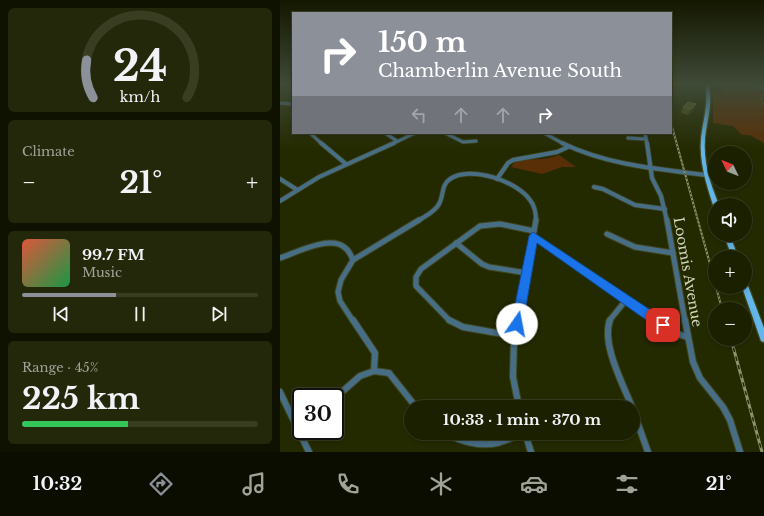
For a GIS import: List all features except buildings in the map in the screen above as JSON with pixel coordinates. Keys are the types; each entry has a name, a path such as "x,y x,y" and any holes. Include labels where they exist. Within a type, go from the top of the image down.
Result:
{"main road":[{"path":"708,106 703,146 706,175 714,198"},
{"path":"748,294 764,338"}],"street":[{"path":"311,134 346,164"},
{"path":"387,134 396,141"},
{"path":"280,200 296,189 346,164 413,134"},
{"path":"447,134 463,142 476,141"},
{"path":"547,134 568,146 612,162 651,169 706,175"},
{"name":"Loomis Avenue","path":"646,134 652,178 661,196 665,209 687,337 695,368 700,378 723,407 730,420 740,452"},
{"path":"628,138 646,139"},
{"path":"497,179 508,163 513,160 557,152 568,146"},
{"path":"374,371 375,353 340,301 338,292 341,280 353,260 433,210 440,202 442,188 445,182 453,177 461,174 472,174 497,179 513,186 528,197 536,211 536,223 514,336 512,377 517,400"},
{"path":"280,179 296,189"},
{"path":"594,187 603,189 635,205 665,209"},
{"path":"514,336 463,327 450,321 416,286 416,278 420,269 480,226 487,224 522,227 534,233 626,300 675,333 687,337"},
{"path":"607,234 635,247 673,253"},
{"path":"280,258 320,245 332,243 342,245 349,251 353,260"},
{"path":"456,243 482,264 489,267 527,273"},
{"path":"626,300 610,320 607,329 608,342 629,400"},
{"path":"344,390 360,376 374,371 389,373 410,400"},
{"path":"280,392 292,415"},
{"path":"640,430 648,452"},
{"path":"304,440 309,452"},
{"path":"462,440 491,444 503,440"},
{"path":"527,440 531,452"}],"shaded area":[{"path":"713,106 764,106 764,143 750,135 742,135 733,126 713,123"},
{"path":"559,155 576,167 562,167 542,174 511,167 514,163 521,159 545,159"}],"railway":[{"path":"672,127 708,257"},
{"path":"718,294 720,302"},
{"path":"733,346 762,452"}],"route":[{"path":"517,324 533,236 663,325"}]}
